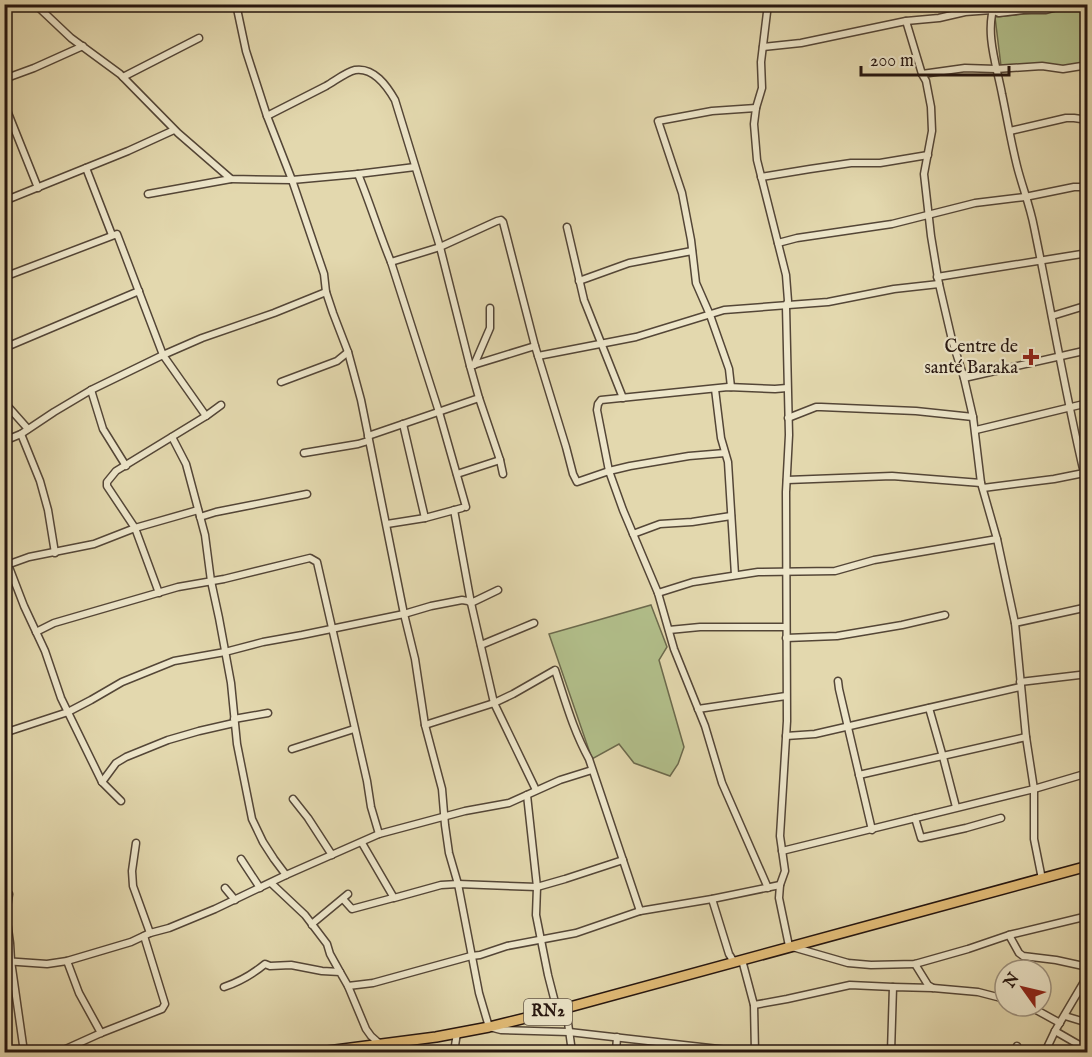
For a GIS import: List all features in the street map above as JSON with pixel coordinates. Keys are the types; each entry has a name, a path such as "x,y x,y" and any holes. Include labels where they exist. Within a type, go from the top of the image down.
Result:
{"highway":[{"name":"RN2","path":"320,1053 380,1048 489,1027 1088,866"}],"street":[{"path":"35,4 71,38 123,77 174,130 231,179"},
{"path":"236,4 246,51 324,274 326,292 348,352 361,400 415,659 426,725 442,789 449,853 458,884 479,993 489,1027 501,1030 569,1032 741,1052"},
{"path":"768,4 761,62 762,88 754,124 757,160 786,275 788,301 786,306 788,418 786,736 780,836 785,871 780,885 780,897 789,946 848,963 915,964 1009,935 1088,916"},
{"path":"994,7 999,13 1046,10 1069,4"},
{"path":"763,47 801,43 906,21 939,18 994,7"},
{"path":"994,7 990,27 996,69 1033,223 1068,408 1086,473 1088,491"},
{"path":"906,21 926,81 931,107 932,131 924,174 938,281 976,430 982,485 997,539 1015,623 1026,737 1034,789 1034,840 1042,879"},
{"path":"123,77 199,39"},
{"path":"4,79 82,46"},
{"path":"922,74 965,69 1042,66 1063,69 1088,65"},
{"path":"267,116 354,70 367,72 379,78 388,88 395,100 440,247 479,398 503,474"},
{"path":"4,102 38,188"},
{"path":"731,387 729,369 710,315 696,284 682,193 658,121 712,111 756,108"},
{"path":"1010,131 1066,118 1088,120"},
{"path":"4,201 174,130"},
{"path":"761,177 830,166 880,163 928,155"},
{"path":"148,194 231,179 292,180 415,167"},
{"path":"86,168 112,235"},
{"path":"358,174 391,262 439,412 464,508 425,518 387,524"},
{"path":"778,243 797,238 892,224 975,203 1025,197 1074,187 1088,187"},
{"path":"391,262 440,247 497,221 503,222 535,346 576,481 609,471 689,456 726,453"},
{"path":"567,227 584,300 623,398"},
{"path":"4,277 112,235 118,235 164,355 206,416"},
{"path":"579,280 629,263 692,251"},
{"path":"538,356 664,329 724,310 828,302 1088,253"},
{"path":"4,348 139,291"},
{"path":"4,441 21,434 91,390 164,355 202,338 326,292"},
{"path":"1052,316 1088,305"},
{"path":"472,365 490,328 490,308"},
{"path":"472,365 535,346"},
{"path":"964,378 1088,350"},
{"path":"281,382 337,362 348,352"},
{"path":"768,888 722,783 705,726 674,649 658,593 609,471 597,410 601,400 731,387 787,388"},
{"path":"715,389 721,438 728,462 735,574"},
{"path":"91,390 104,429 126,466"},
{"path":"304,453 358,444 403,424 479,398"},
{"path":"4,402 28,429"},
{"path":"976,430 1088,403"},
{"path":"159,593 135,528 107,486 107,482 116,471 221,405"},
{"path":"788,418 816,407 916,411 973,417"},
{"path":"403,424 425,518"},
{"path":"21,434 40,481 48,510 55,553"},
{"path":"172,437 186,464 205,535 211,581 231,683 239,756 252,819 268,850 286,875"},
{"path":"457,474 500,460"},
{"path":"787,480 892,476 982,485 1054,479 1086,473"},
{"path":"7,565 29,557 94,544 135,528 199,513 216,512 307,494"},
{"path":"454,510 471,603 494,703 536,790"},
{"path":"633,534 660,524 731,516"},
{"path":"658,593 693,582 735,574 835,571 874,560 997,539"},
{"path":"4,554 24,606 45,651 61,698 102,782 121,801"},
{"path":"36,632 54,623 178,587 224,579 310,558 316,562 333,629 371,807 380,834"},
{"path":"4,734 68,712 122,682 168,663 404,614 431,606 462,600 471,603 498,590"},
{"path":"1015,623 1088,607"},
{"path":"786,638 837,636 945,615"},
{"path":"481,645 534,623"},
{"path":"669,630 700,627 786,627"},
{"path":"426,725 494,703 555,670 567,710 580,744 589,759 640,911"},
{"path":"786,736 815,734 1020,684 1088,674"},
{"path":"838,681 872,830"},
{"path":"698,709 786,696"},
{"path":"929,708 956,807"},
{"path":"102,782 116,763 126,757 168,740 268,713"},
{"path":"292,749 354,729"},
{"path":"859,775 1026,737"},
{"path":"8,961 47,964 96,953 169,928 380,834 465,811 509,803 560,780 592,770"},
{"path":"782,851 1034,789 1088,773"},
{"path":"527,795 537,886 536,915 548,975 569,1032 572,1053"},
{"path":"293,800 308,818 332,855"},
{"path":"915,818 921,838 1001,818"},
{"path":"59,1053 101,1032 162,1009 165,1004 133,886 136,843"},
{"path":"362,843 393,898"},
{"path":"241,858 260,888"},
{"path":"312,925 346,896 352,909 441,885 537,886 623,860"},
{"path":"271,883 304,915 327,944 366,1029 380,1048"},
{"path":"348,986 373,983 507,946 576,933 640,911 780,885"},
{"path":"225,888 235,900"},
{"path":"4,889 9,894 6,914 10,943 8,961 24,1053"},
{"path":"712,899 729,954 738,961 754,1005 755,1053"},
{"path":"1009,935 1023,956 1088,967"},
{"path":"66,961 79,993 101,1032"},
{"path":"224,987 239,981 265,964 270,966 291,965 322,972 340,972"},
{"path":"915,964 928,985 933,988"},
{"path":"1045,1053 1055,1031 1088,975"},
{"path":"754,1005 850,985 933,988 978,992 993,996"},
{"path":"891,1053 892,987"},
{"path":"1065,1016 1088,1023"},
{"path":"1051,1018 1060,1023"},
{"path":"1055,1031 1088,1050"},
{"path":"454,1053 457,1033"},
{"path":"615,1053 617,1037"},
{"path":"680,1044 681,1053"}],"green space":[{"path":"1077,5 1087,5 1087,62 1062,67 1039,64 1001,66 995,17 1064,10"},
{"path":"651,605 667,647 659,660 684,747 678,764 670,776 634,763 619,744 592,759 549,634"},
{"path":"1087,803 1087,845 1082,846 1085,810"}],"place":[{"name":"Centre de santé Baraka","path":"1031,357"}]}
